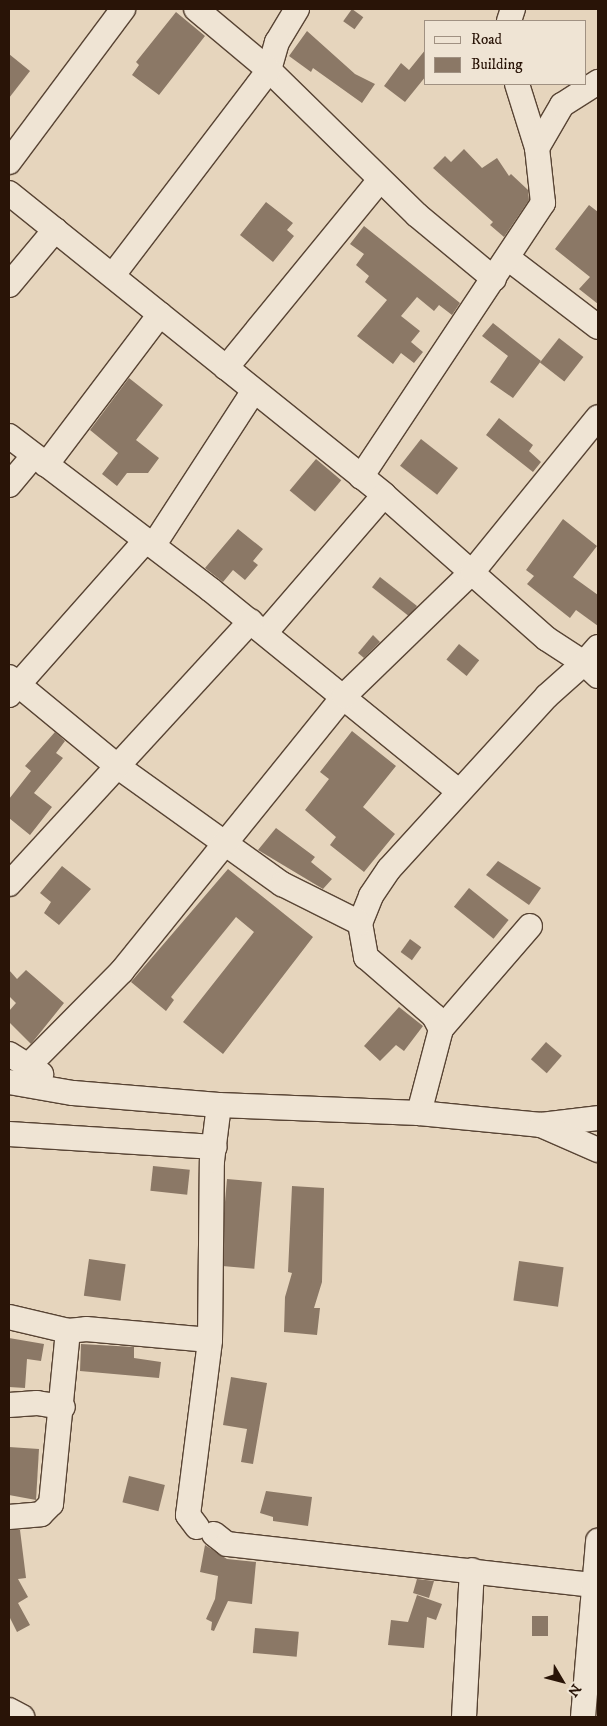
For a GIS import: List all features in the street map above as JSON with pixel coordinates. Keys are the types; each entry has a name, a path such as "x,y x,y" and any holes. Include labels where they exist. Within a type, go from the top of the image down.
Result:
{"street":[{"path":"9,162 123,9"},
{"path":"196,9 269,70 380,180 494,279"},
{"path":"113,275 202,153 269,70 277,42 297,9"},
{"path":"536,148 562,105 598,82"},
{"path":"361,477 509,259 543,203 536,148 518,85"},
{"path":"226,368 380,180"},
{"path":"9,193 113,275 253,392 384,495 473,570 547,639 593,662 458,791 389,869 371,896 360,923 366,957 434,1016 441,1030"},
{"path":"9,285 55,230"},
{"path":"509,259 598,327"},
{"path":"9,485 40,460 160,314"},
{"path":"253,392 149,543 12,685 117,766 229,844 282,884 360,923"},
{"path":"73,1093 18,1060 122,971 229,844 344,696 473,570 598,417"},
{"path":"9,436 258,627 458,791"},
{"path":"9,884 117,766 258,627 384,495"},
{"path":"419,1113 441,1030 530,926"},
{"path":"9,1082 73,1093 219,1105 419,1113 541,1125 598,1118"},
{"path":"219,1105 214,1147 210,1340 188,1515 227,1544 472,1570 591,1585"},
{"path":"541,1125 598,1150"},
{"path":"9,1134 214,1147"},
{"path":"9,1318 68,1331 86,1328 210,1340"},
{"path":"9,1517 41,1514 51,1504 63,1408 68,1331"},
{"path":"9,1405 37,1403 63,1408"},
{"path":"583,1717 591,1585 598,1541"},
{"path":"464,1717 472,1570"},
{"path":"9,1710 22,1717"}],"building":[{"path":"352,9 363,17 355,29 343,21"},
{"path":"176,12 205,36 159,95 132,75 139,65 136,62"},
{"path":"307,31 355,74 375,84 362,103 313,68 311,72 289,56"},
{"path":"424,51 424,78 405,102 384,86 401,63 409,70"},
{"path":"9,54 30,71 9,98"},
{"path":"464,149 482,168 497,158 509,176 511,174 528,190 529,200 504,237 490,225 493,222 433,168 445,156 451,162"},
{"path":"266,202 293,223 287,230 294,236 273,262 240,235"},
{"path":"589,205 598,212 598,304 579,289 590,277 555,249"},
{"path":"364,226 460,303 452,315 439,305 434,311 417,297 401,316 420,331 411,342 423,352 414,363 401,353 393,364 357,336 387,300 365,282 369,276 356,265 364,254 350,244"},
{"path":"493,323 541,361 513,398 490,382 508,356 482,336"},
{"path":"559,338 583,357 564,382 540,362"},
{"path":"129,378 163,405 136,440 159,458 148,473 127,473 117,486 102,474 118,453 90,430"},
{"path":"499,418 533,445 529,451 541,462 533,472 486,435"},
{"path":"421,439 458,468 437,495 400,466"},
{"path":"316,459 341,480 315,512 290,490"},
{"path":"563,519 597,546 573,577 598,595 598,626 576,610 570,618 527,584 534,576 526,570"},
{"path":"238,529 263,549 253,561 258,565 245,580 233,570 223,582 205,568"},
{"path":"380,577 417,606 409,616 372,587"},
{"path":"373,635 380,642 364,658 358,653"},
{"path":"459,644 479,660 467,676 446,660"},
{"path":"352,731 396,766 363,807 395,834 364,872 330,845 336,837 305,810 329,779 320,772"},
{"path":"55,732 65,741 56,753 63,758 34,793 52,807 30,835 9,818 9,799 31,771 25,766"},
{"path":"276,828 315,857 311,862 332,879 323,889 258,850"},
{"path":"498,861 541,888 529,905 486,875"},
{"path":"62,866 91,889 59,925 44,913 51,902 40,893"},
{"path":"228,869 313,937 223,1054 183,1022 254,932 236,917 171,997 174,1000 166,1011 131,982"},
{"path":"469,888 509,920 494,939 454,907"},
{"path":"410,939 421,947 412,960 401,952"},
{"path":"9,970 17,979 26,970 64,1003 31,1044 9,1022 9,1011 16,1003 9,996"},
{"path":"399,1007 423,1026 404,1051 396,1045 380,1061 364,1046"},
{"path":"546,1042 562,1056 547,1073 531,1059"},
{"path":"153,1166 190,1170 187,1195 150,1191"},
{"path":"227,1179 262,1182 254,1269 219,1266"},
{"path":"292,1186 324,1188 322,1282 314,1308 320,1308 317,1335 284,1332 285,1297 292,1273 288,1272"},
{"path":"89,1259 126,1264 120,1301 84,1296"},
{"path":"519,1261 564,1267 558,1307 513,1301"},
{"path":"9,1338 44,1344 41,1361 27,1359 25,1388 9,1387"},
{"path":"81,1344 134,1347 134,1358 161,1362 159,1378 80,1371"},
{"path":"231,1377 267,1383 253,1464 241,1462 247,1429 223,1425"},
{"path":"9,1447 39,1449 36,1500 9,1495"},
{"path":"129,1476 165,1485 158,1511 122,1502"},
{"path":"266,1491 312,1497 308,1526 273,1521 273,1517 260,1513"},
{"path":"9,1530 20,1530 26,1578 18,1579 28,1597 18,1603 30,1625 17,1632 9,1616"},
{"path":"205,1545 227,1559 256,1562 252,1604 228,1601 214,1631 211,1630 212,1622 206,1619 215,1599 218,1576 200,1572"},
{"path":"417,1579 434,1581 429,1598 413,1593"},
{"path":"417,1595 442,1604 436,1620 427,1617 424,1648 388,1645 391,1620 408,1622"},
{"path":"532,1616 548,1616 548,1636 532,1636"},
{"path":"255,1628 299,1632 297,1657 253,1653"}]}
